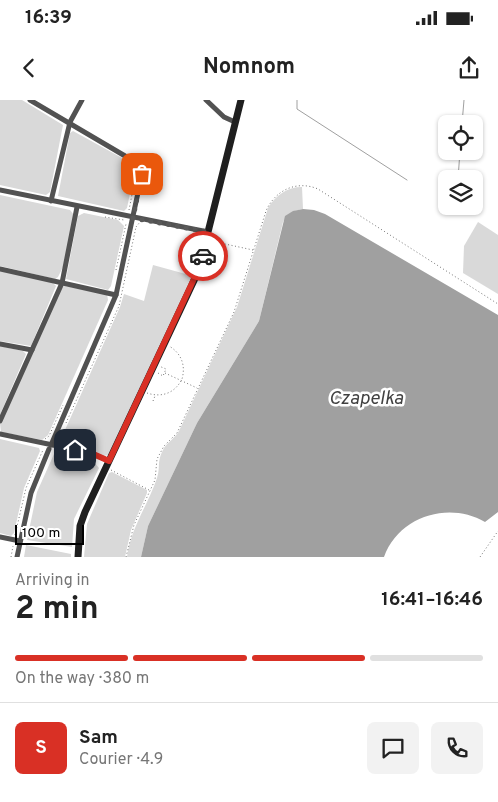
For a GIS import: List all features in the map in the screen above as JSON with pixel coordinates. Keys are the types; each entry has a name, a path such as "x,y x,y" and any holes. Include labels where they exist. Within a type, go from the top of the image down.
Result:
{"street":[{"path":"17,557 31,493 47,448 116,295 142,174 137,163 30,100"},
{"path":"52,200 70,122 82,100"},
{"path":"206,100 224,117 235,122"},
{"path":"78,557 80,526 198,272 241,100"},
{"path":"0,190 208,232"},
{"path":"0,421 62,283 77,206"},
{"path":"0,269 116,295"},
{"path":"0,344 32,350"},
{"path":"0,434 47,448 91,453 109,461"},
{"path":"0,537 20,541"}],"path":[{"path":"129,210 139,168"},
{"path":"126,557 132,531 156,476 157,459 164,446 177,433 234,312 266,211 274,198 291,187 305,186 314,188 498,304"},
{"path":"99,215 124,220"},
{"path":"115,277 126,224"},
{"path":"211,241 254,250"},
{"path":"146,392 155,395 170,393 182,381 184,372 182,360 176,351 168,346"},
{"path":"158,366 166,369 165,373"},
{"path":"156,372 163,376 165,373 198,388"},
{"path":"152,401 155,395"},
{"path":"41,446 47,448"},
{"path":"110,470 150,490"},
{"path":"480,557 498,531"}],"shaded area":[{"path":"0,100 22,100 63,125 50,192 46,195 0,185"},
{"path":"73,131 133,164 135,169 127,208 124,211 58,196 70,133"},
{"path":"302,187 303,209 286,216 283,222 259,321 197,423 148,526 141,557 127,557 132,536 157,478 162,453 179,431 237,307 268,208 282,193 291,188"},
{"path":"0,195 70,210 74,215 63,267 58,277 55,279 0,266"},
{"path":"84,213 118,220 124,226 111,286 108,290 66,279 78,216"},
{"path":"478,222 498,235 498,294 463,273 464,246"},
{"path":"153,265 193,276 110,455 103,456 61,445 61,439 120,307 124,294 144,301"},
{"path":"0,271 52,282 56,286 31,346 0,341"},
{"path":"65,286 107,294 108,300 48,435 42,440 1,432 0,424 61,287"},
{"path":"0,346 23,351 26,354 0,415"},
{"path":"0,439 39,448 40,451 24,488 14,533 11,536 0,533"},
{"path":"59,452 90,458 99,468 74,519 72,547 27,540 37,492 54,454"},
{"path":"112,472 147,490 147,493 131,530 125,557 84,557 87,524 109,473"},
{"path":"26,545 71,554 71,557 24,557"}],"water":[{"name":"Czapelka","path":"303,209 325,214 498,315 498,512 485,522 471,516 456,513 441,513 427,516 413,522 401,531 391,543 384,557 141,557 148,526 197,423 259,321 285,216 293,211"}],"waterway":[{"path":"297,100 297,109 407,180"},
{"path":"463,115 464,100"},
{"path":"459,160 459,170"}],"way so far":[{"path":"142,174 133,218 208,232 203,256"}],"route":[{"path":"75,450 91,453 109,461 198,272 203,256"}]}
